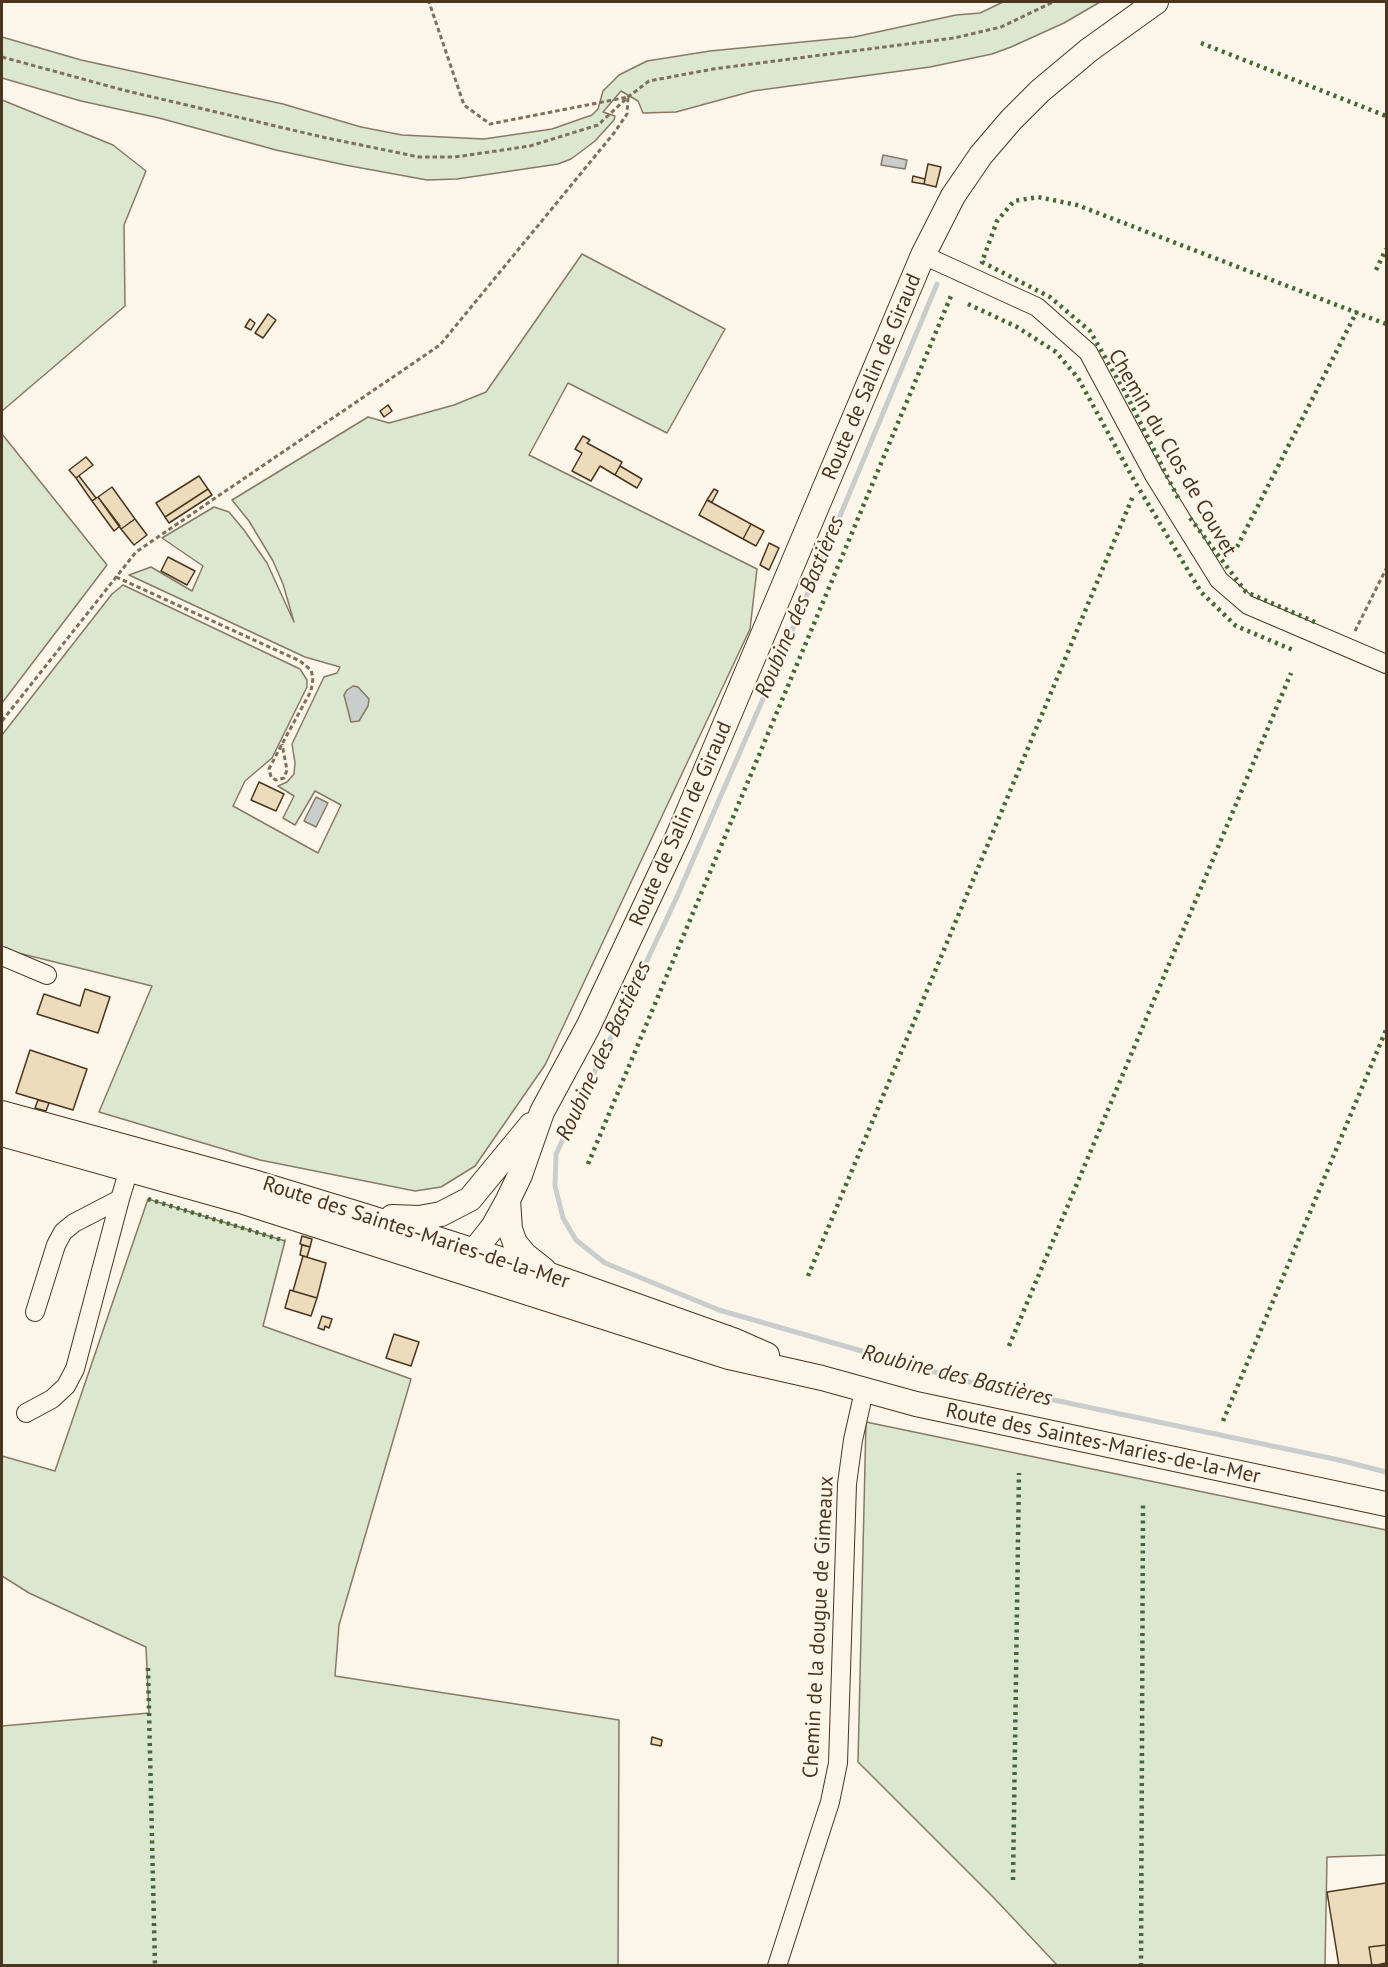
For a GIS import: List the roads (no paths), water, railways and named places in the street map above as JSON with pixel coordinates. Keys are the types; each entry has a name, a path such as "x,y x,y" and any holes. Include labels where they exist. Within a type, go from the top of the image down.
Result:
{"main road":[{"name":"Route de Salin de Giraud","path":"456,1269 465,1248 493,1227 508,1200 520,1175 542,1112 588,1027 678,836 923,255 953,196 981,155 1040,91 1089,50 1156,2"},
{"name":"Route de Salin de Giraud","path":"465,1248 459,1221 470,1199 542,1112"},
{"name":"Route des Saintes-Maries-de-la-Mer","path":"2,1113 76,1144 362,1227 465,1248 550,1275 733,1340 822,1378"},
{"name":"Route des Saintes-Maries-de-la-Mer","path":"2,1134 76,1144"},
{"name":"Route de Salin de Giraud","path":"362,1227 441,1214 470,1199"},
{"name":"Route de Salin de Giraud","path":"508,1200 510,1229 515,1244 550,1275"},
{"name":"Route des Saintes-Maries-de-la-Mer","path":"362,1227 456,1269 729,1357 822,1378 916,1404 1386,1504"}],"street":[{"name":"Chemin du Clos de Couvet","path":"923,255 1037,307 1088,352 1154,475 1219,580 1248,605 1386,664"},
{"path":"2,956 47,975"},
{"path":"26,1413 52,1399 66,1386 75,1369 131,1159"},
{"path":"35,1312 56,1245 63,1232 74,1223 120,1199"},
{"name":"Chemin de la dougue de Gimeaux","path":"777,1965 835,1783 840,1743 847,1484 853,1440 864,1390"}],"waterway":[{"name":"Roubine des Bastières","path":"937,284 776,669 676,899 556,1154 555,1186 563,1218 576,1240 605,1263 719,1310 973,1383 1339,1460 1386,1472"}]}
